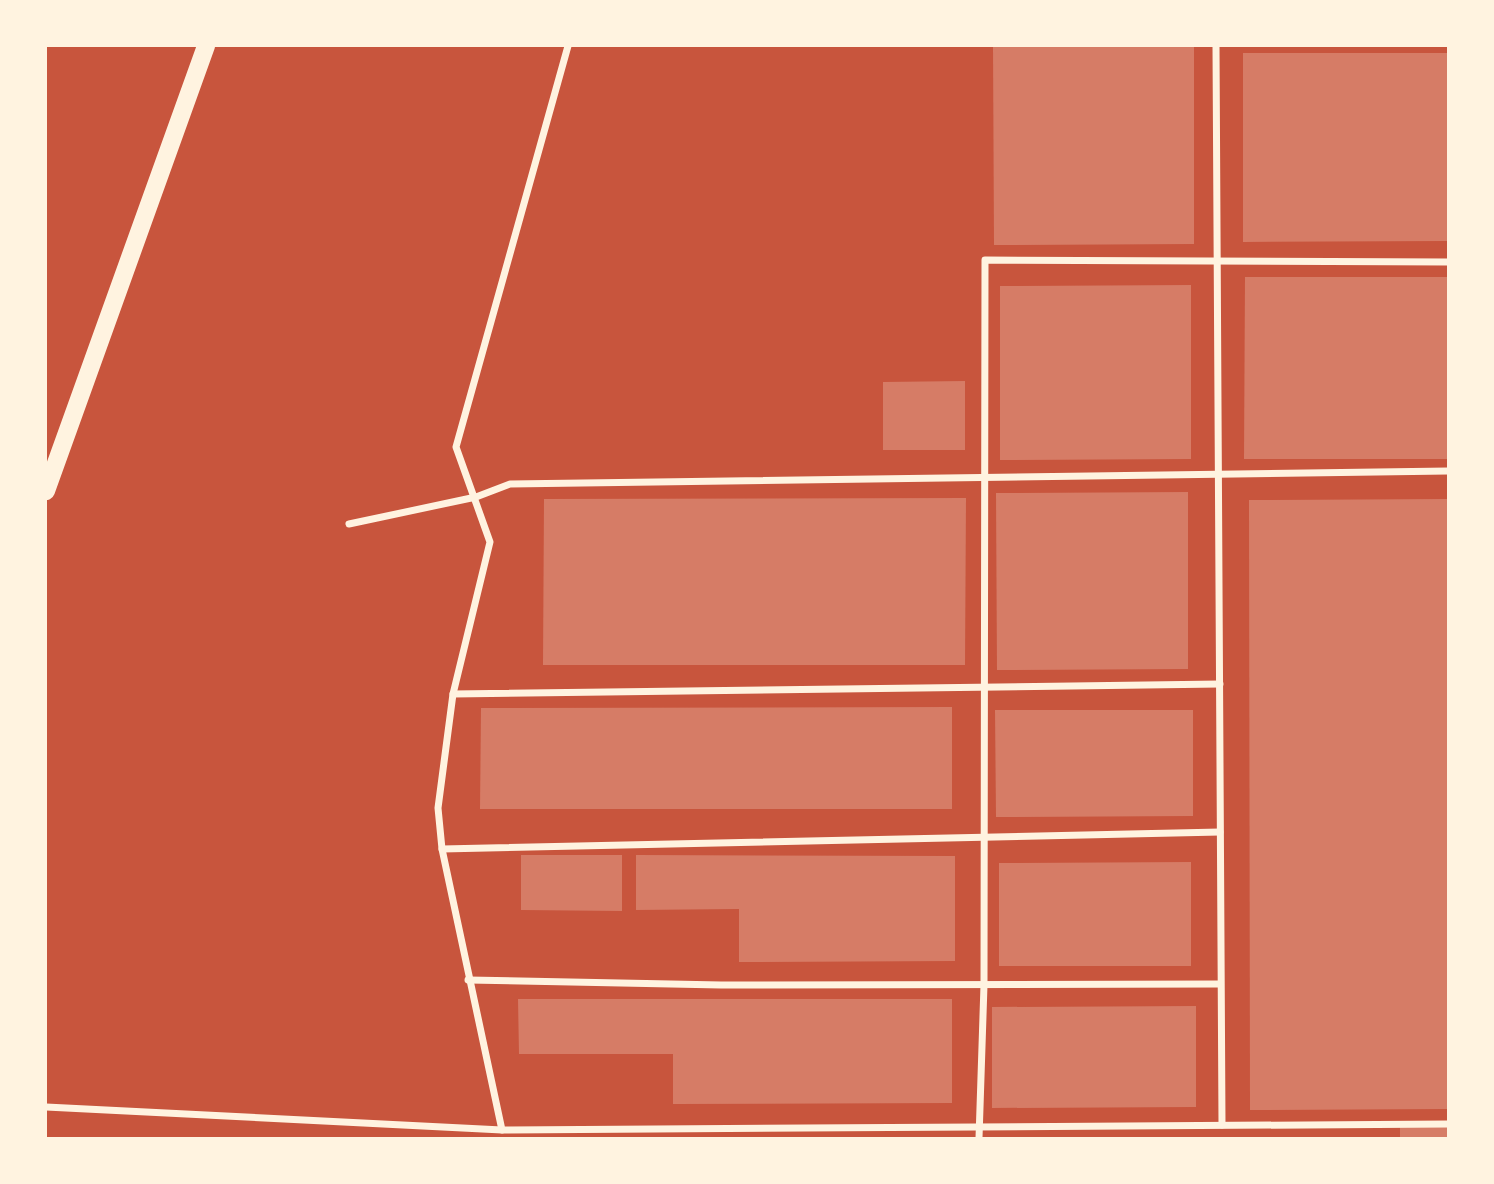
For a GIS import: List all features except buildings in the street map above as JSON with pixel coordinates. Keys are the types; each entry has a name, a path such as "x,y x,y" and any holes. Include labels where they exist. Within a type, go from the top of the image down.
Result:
{"main road":[{"path":"46,491 206,46"}],"street":[{"path":"502,1130 468,980 442,849 438,808 453,694 490,542 477,498 456,447 568,46"},
{"path":"1216,46 1222,1125"},
{"path":"979,1139 984,985 985,260 1448,262"},
{"path":"349,524 477,498 510,484 1448,471"},
{"path":"453,694 1220,684"},
{"path":"442,849 1220,831"},
{"path":"468,980 984,985 1220,984"},
{"path":"46,1107 502,1130 1448,1124"}]}
